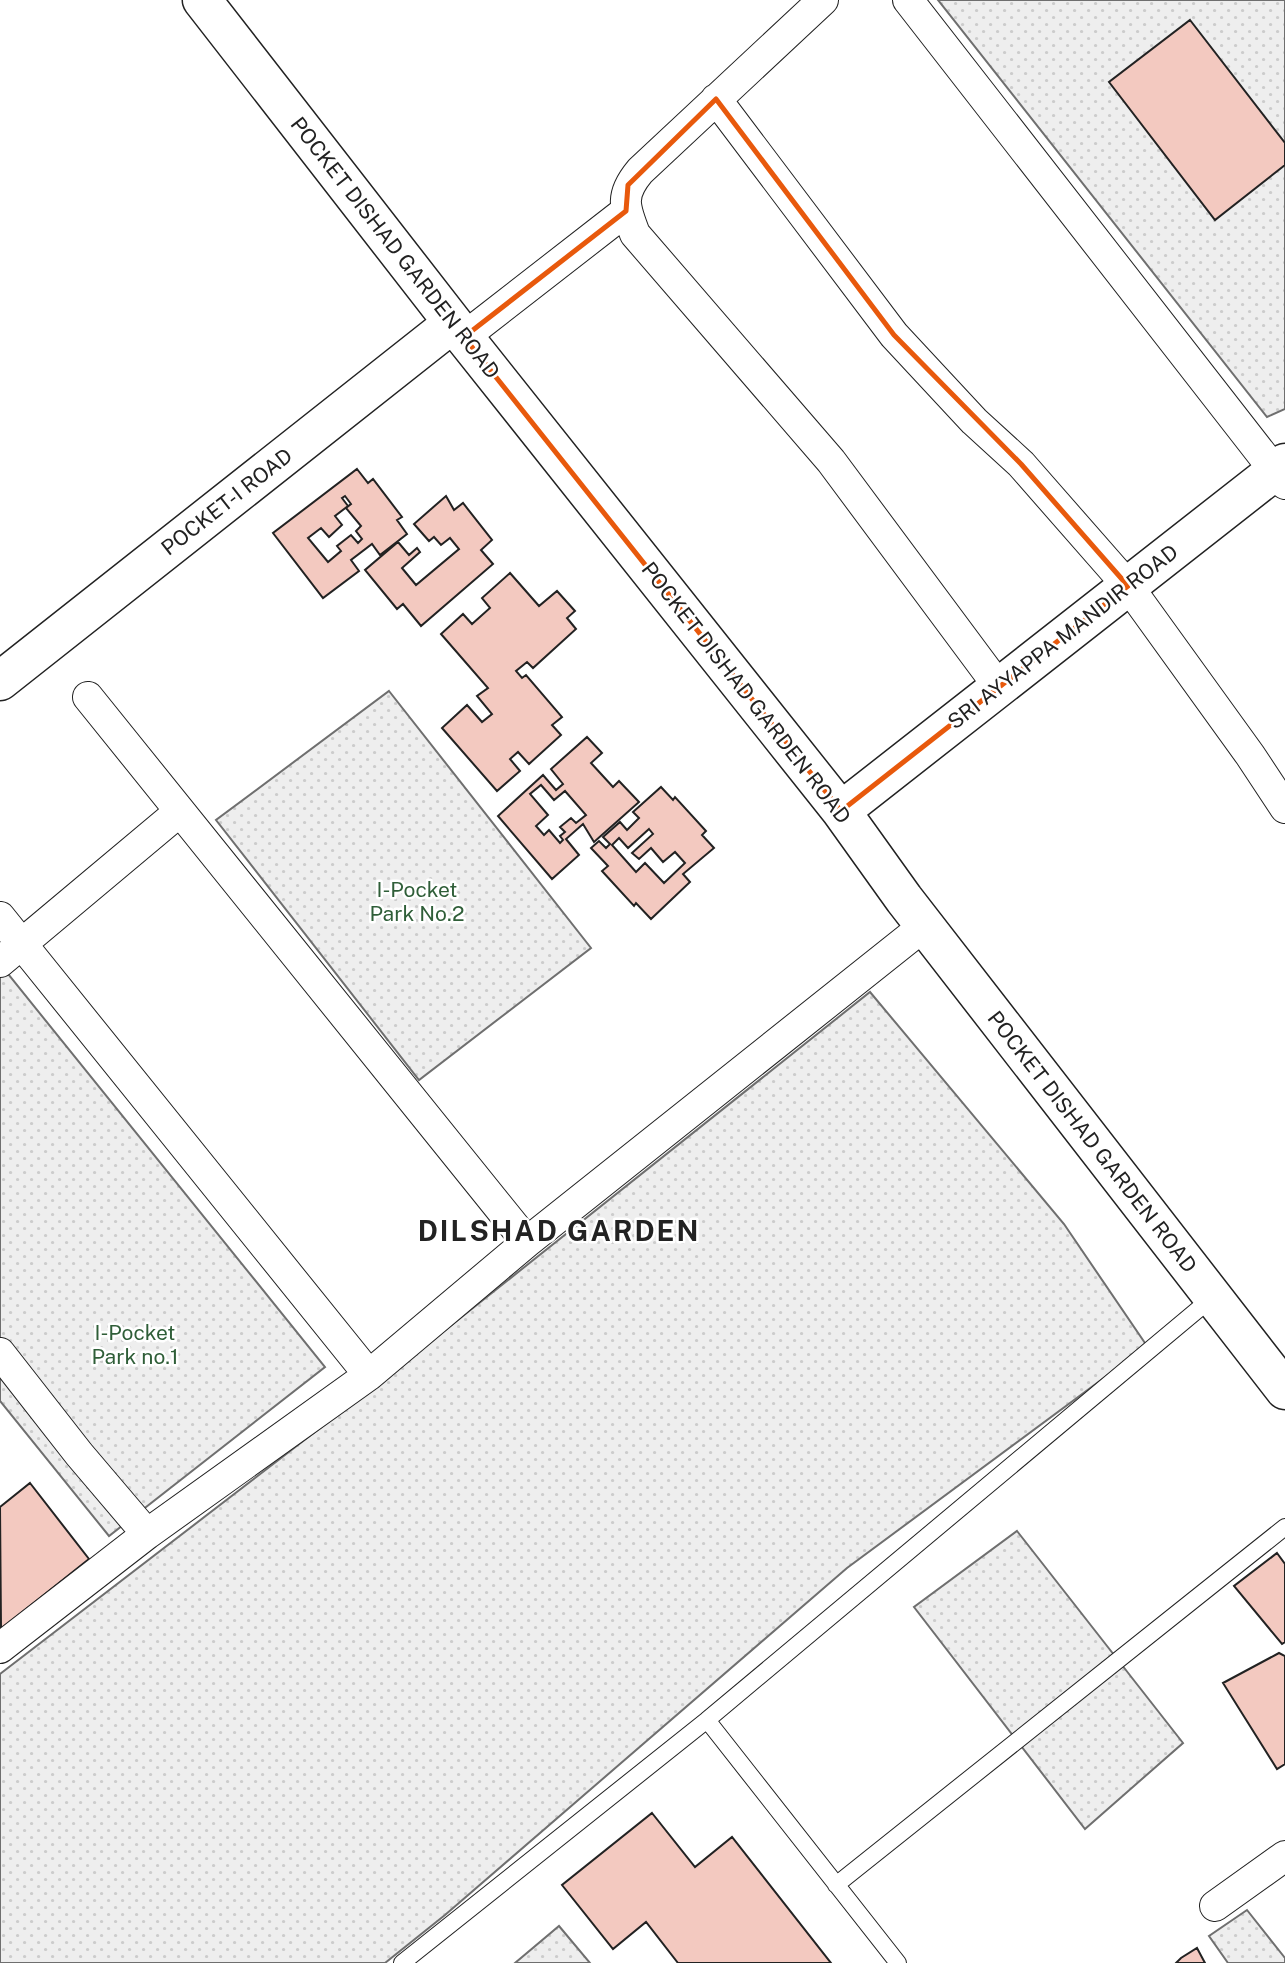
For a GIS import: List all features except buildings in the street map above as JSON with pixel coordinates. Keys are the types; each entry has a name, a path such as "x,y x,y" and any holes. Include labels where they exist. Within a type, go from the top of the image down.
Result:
{"street":[{"name":"POCKET DISHAD GARDEN ROAD","path":"202,0 459,330 841,811 924,926 1285,1391"},
{"path":"822,0 640,171 628,185 626,211 635,234 831,461 999,687"},
{"path":"908,0 1282,473"},
{"path":"716,99 894,335 974,421 1021,464 1128,586 1285,808"},
{"path":"459,330 626,211"},
{"name":"POCKET-I ROAD","path":"0,681 459,330"},
{"name":"SRI AYYAPPA MANDIR ROAD","path":"841,811 1128,586 1282,473"},
{"path":"88,697 527,1242"},
{"path":"0,962 179,812"},
{"path":"0,917 369,1375"},
{"path":"0,1648 146,1534 369,1375 527,1242 924,926"},
{"path":"0,1353 146,1534"},
{"path":"1215,1906 1285,1856"}],"lane":[{"path":"401,1963 707,1720 1213,1297"},
{"path":"836,1885 1285,1527"},
{"path":"707,1720 898,1963"}],"highlighted area":[{"path":"716,99 894,335 1021,464 1128,586 841,811 464,337 626,211 628,185"}],"green space":[{"path":"938,0 1285,0 1285,409 1267,417"},
{"name":"I-Pocket Park No.2","path":"389,691 591,948 419,1080 216,820"},
{"name":"I-Pocket Park no.1","path":"0,964 325,1367 109,1536 0,1401"},
{"path":"870,992 1064,1224 1147,1346 847,1568 445,1915 385,1963 0,1963 0,1674 380,1382"},
{"path":"1017,1531 1183,1743 1085,1829 914,1607"},
{"path":"1247,1910 1285,1958 1285,1963 1228,1963 1209,1936"},
{"path":"559,1926 590,1963 515,1963"}],"district":[{"name":"DILSHAD GARDEN","path":"559,1231"}]}
